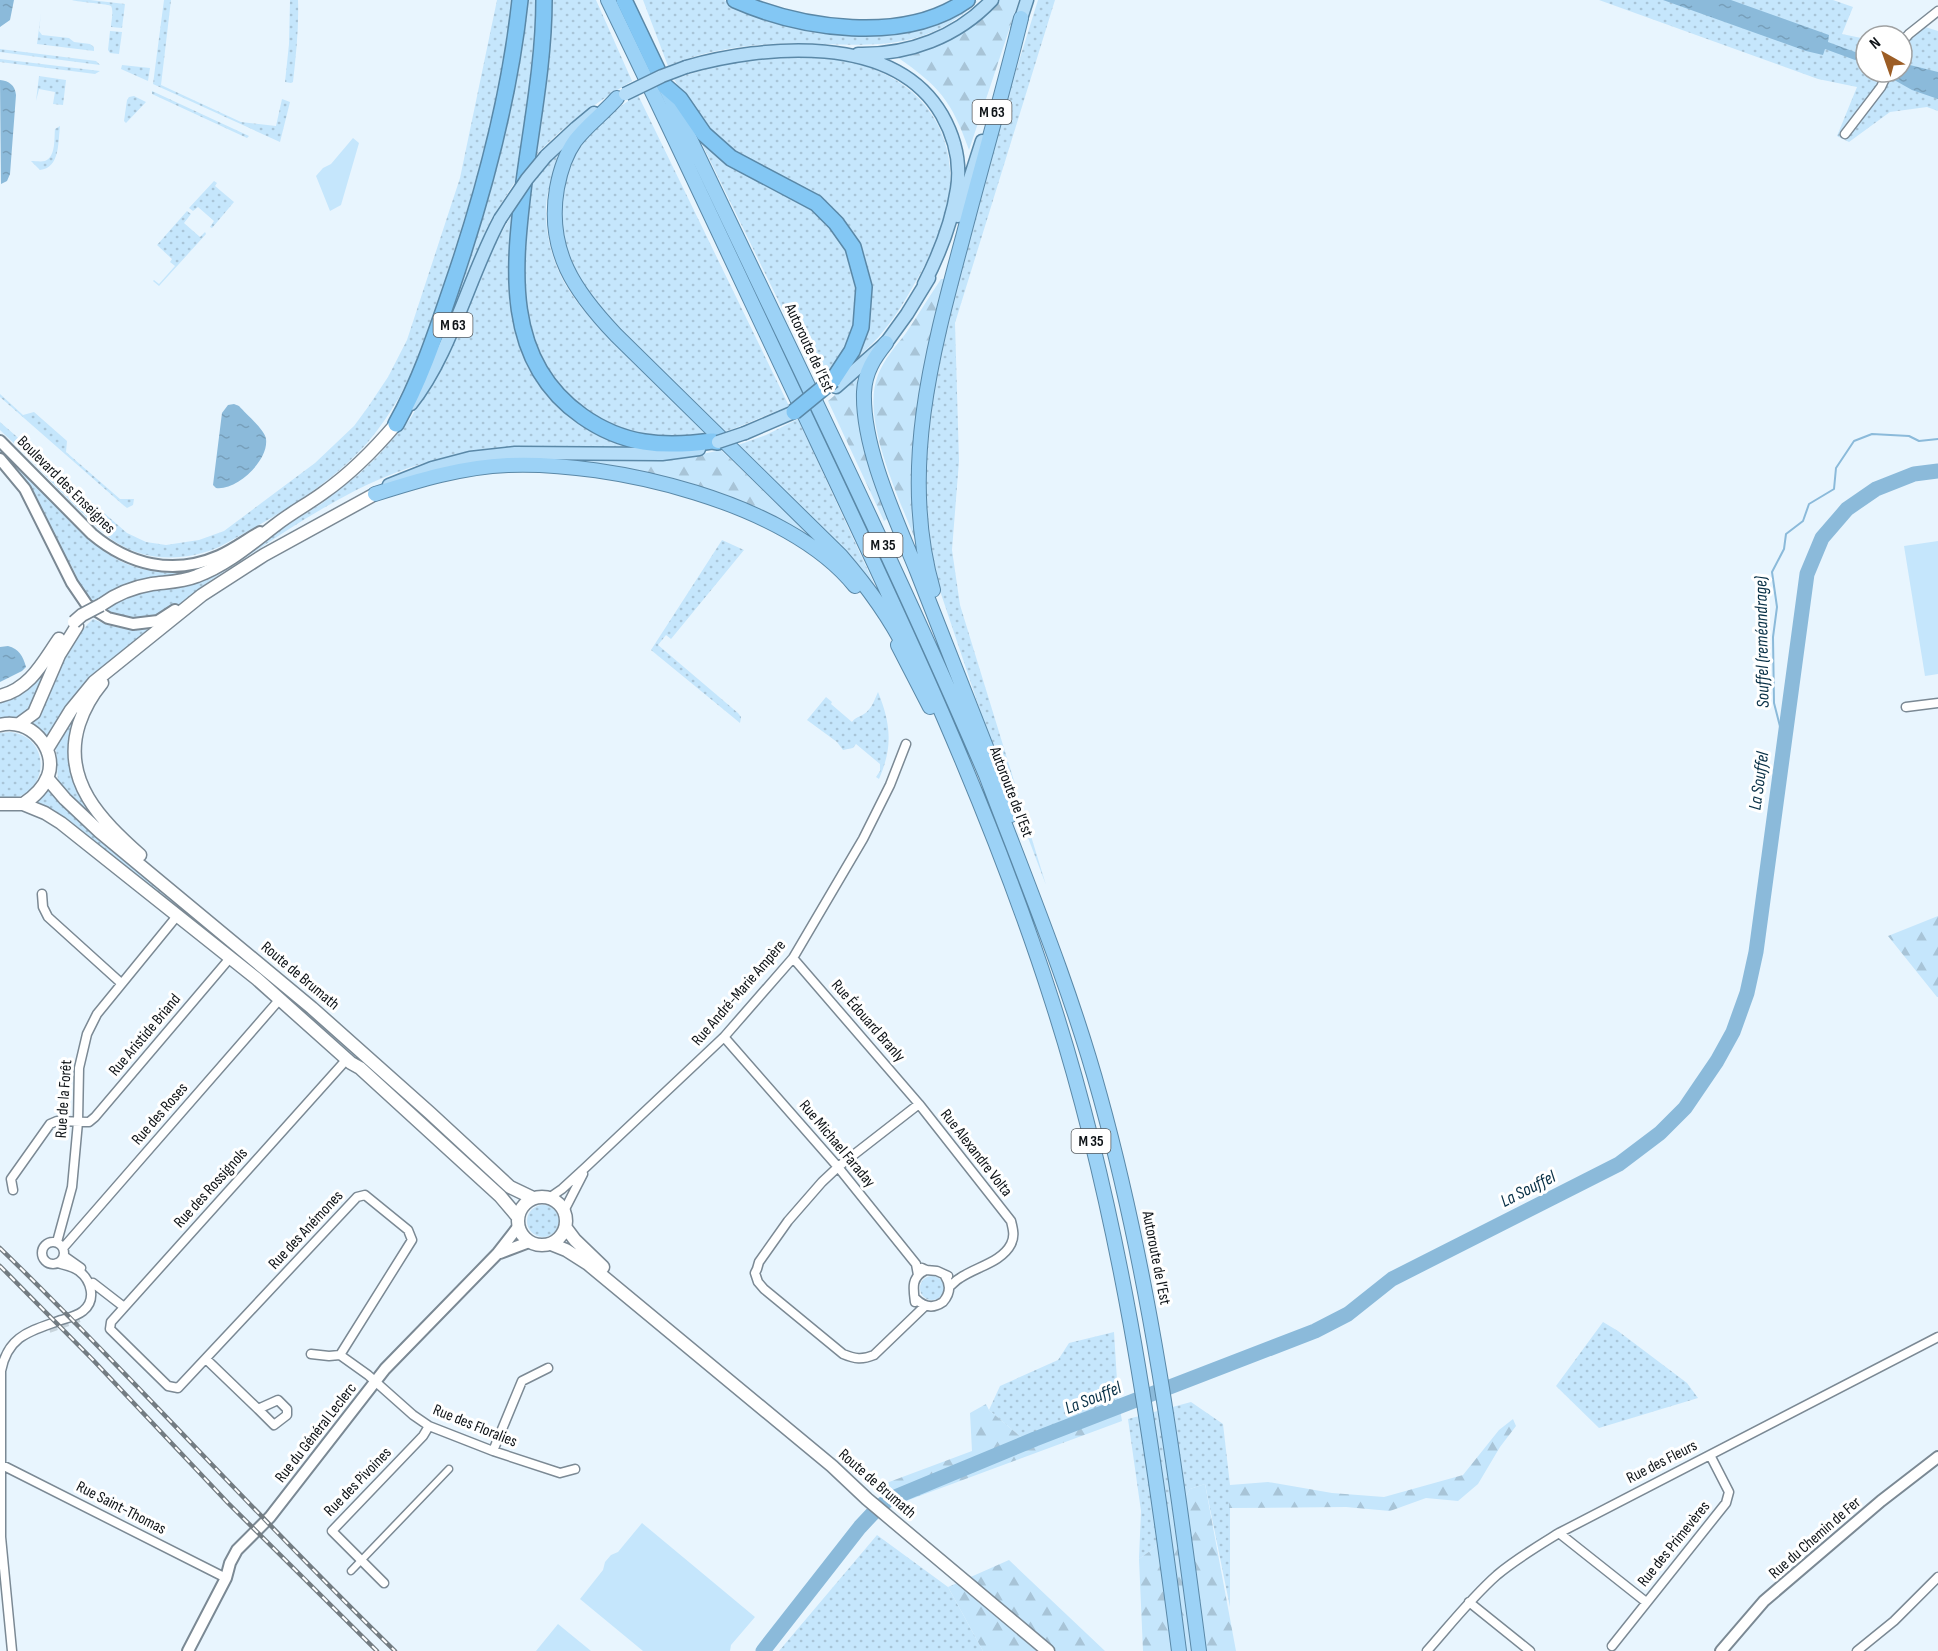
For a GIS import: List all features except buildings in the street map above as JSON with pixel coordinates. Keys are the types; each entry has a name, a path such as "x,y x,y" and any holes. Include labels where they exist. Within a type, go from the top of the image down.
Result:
{"highway":[{"path":"396,424 420,378 467,242 501,110 520,0"},
{"path":"544,0 539,70 516,253 517,303 525,340 534,360 551,386 575,411 606,431 645,443 663,445 693,447 712,441 718,442"},
{"name":"Autoroute de l’Est","path":"608,0 912,643 969,772 1053,1003 1113,1229 1138,1366 1179,1651"},
{"name":"Autoroute de l’Est","path":"624,0 902,585 986,775 1076,1014 1129,1212 1167,1423 1199,1651"},
{"path":"735,0 783,18 833,26 864,27 891,26 920,21 953,9 967,0"},
{"path":"955,667 921,544 917,493 921,426 928,378 941,318 1021,18"},
{"path":"665,86 680,99 692,119 730,158 816,203 836,223 850,242 862,274 864,305 857,340 834,383 794,412"},
{"path":"621,96 576,140 569,151 558,183 555,200 556,236 560,254 574,285 616,335 854,571 902,642 916,669 960,776 992,834"},
{"path":"886,343 871,364 865,380 864,401 868,434 891,505 1001,785 1076,1014"},
{"path":"375,494 417,480 471,468 508,465 544,466 576,468 665,484 736,507 763,518 799,538 851,580 898,645 930,707"}],"main road":[{"name":"M 63","path":"76,624 92,609 139,587 198,576 250,546 279,522 321,495 348,474 373,450 419,395 500,219 527,180 546,156 583,122 621,96 662,76 720,58 753,53 795,51 880,53 898,51 945,36 980,14 992,0"},
{"name":"M 63","path":"834,383 886,343 907,314 944,252 956,224 1027,0"},
{"path":"832,53 864,59 894,70 906,78 938,107 953,138 957,154 957,188 950,221 924,284"},
{"path":"718,442 794,412"},
{"path":"47,749 71,710 94,682 201,595 264,555 396,481 470,458 515,453 662,454 693,447"},
{"path":"0,696 15,691 33,676 60,638 76,624"},
{"path":"19,724 34,713 59,655 76,624"},
{"path":"162,627 106,679 93,696 75,739 78,779 85,795 97,811 130,846 211,915 219,929"},
{"path":"0,725 19,724 31,730 47,749 49,771 42,788 23,804 0,804"},
{"name":"Route de Brumath","path":"47,778 65,799 100,832 219,929 370,1059 510,1187 533,1198"},
{"name":"Route de Brumath","path":"23,804 45,813 61,824 280,999 349,1061 356,1071 466,1176 477,1176 500,1196 518,1222"},
{"path":"533,1198 549,1198 564,1211 566,1228 551,1244 541,1246 528,1242 518,1222 521,1208 533,1198"},
{"name":"Route de Brumath","path":"566,1228 574,1240 684,1344"},
{"name":"Route de Brumath","path":"551,1244 566,1250 588,1264 844,1477 867,1499 1048,1651"}],"street":[{"path":"1914,30 1938,11"},
{"path":"1845,134 1880,84"},
{"name":"Boulevard des Enseignes","path":"0,441 107,547 142,563 174,566 204,561 219,556 279,522"},
{"name":"Boulevard des Enseignes","path":"0,459 28,495 76,591 87,605 99,614 125,624 150,623 164,618 201,595"},
{"path":"1906,707 1938,703"},
{"name":"Rue André-Marie Ampère","path":"549,1198 586,1167 724,1037 793,958 863,840 890,785 906,744"},
{"path":"42,894 43,907 48,916 122,983"},
{"name":"Rue de la Forêt","path":"61,1249 72,1187 78,1122 79,1068 87,1034 97,1014 177,916"},
{"name":"Rue Aristide Briand","path":"78,1122 89,1122 95,1117 230,957"},
{"name":"Rue Édouard Branly","path":"793,958 920,1104"},
{"name":"Rue des Roses","path":"61,1249 280,999"},
{"name":"Rue Michael Faraday","path":"724,1037 838,1167 922,1272"},
{"name":"Rue des Rossignols","path":"124,1307 349,1061"},
{"name":"Rue Alexandre Volta","path":"914,1316 874,1355 864,1359 853,1359 843,1354 758,1282 755,1272 759,1262 788,1221 822,1182 920,1104 1011,1221 1014,1233 1007,1250 986,1265 961,1277 950,1287"},
{"path":"12,1190 12,1179 46,1128 57,1121 78,1122"},
{"name":"Rue André-Marie Ampère","path":"564,1211 586,1167"},
{"name":"Rue des Anémones","path":"124,1307 111,1322 110,1329 171,1388 180,1386 357,1197 365,1194 408,1230 412,1240 340,1355"},
{"name":"Rue du Général Leclerc","path":"188,1651 226,1578 237,1550 270,1517 375,1382 497,1254 518,1222"},
{"name":"Rue du Général Leclerc","path":"497,1254 528,1242"},
{"path":"81,1315 90,1299 89,1283 78,1270 48,1262 42,1254 46,1244 61,1249 93,1283 124,1307"},
{"path":"57,1263 61,1249"},
{"path":"914,1316 916,1299 912,1289 913,1283 922,1272 937,1270 945,1276 950,1287 943,1302 933,1307 926,1306 916,1299"},
{"path":"945,1276 961,1277"},
{"path":"12,1651 1,1537 1,1390 6,1362 11,1352 26,1338 81,1315 91,1308 95,1299 93,1283"},
{"path":"914,1316 926,1306"},
{"name":"Rue des Fleurs","path":"1427,1651 1469,1602 1497,1575 1525,1553 1559,1533 1938,1337"},
{"path":"310,1354 340,1355 375,1382"},
{"path":"206,1359 258,1409"},
{"path":"493,1451 522,1381 548,1368"},
{"name":"Rue des Floralies","path":"375,1382 429,1426 493,1451 560,1473 576,1469"},
{"name":"Rue des Pivoines","path":"384,1583 332,1531 423,1436 429,1426"},
{"name":"Rue des Primevères","path":"1612,1649 1646,1602 1726,1503 1729,1492 1710,1455"},
{"name":"Rue du Chemin de Fer","path":"1721,1651 1764,1601 1881,1501 1938,1457"},
{"name":"Rue Saint-Thomas","path":"2,1466 226,1578"},
{"path":"351,1571 449,1469"},
{"path":"1559,1533 1646,1602"},
{"path":"1857,1651 1894,1621 1938,1576"},
{"path":"1469,1602 1530,1651"}],"green space":[{"path":"72,0 125,4 122,28 111,27 111,6"},
{"path":"164,0 171,0 161,85 241,122 276,126 282,99 290,102 280,142 153,84"},
{"path":"290,0 298,0 298,31 293,82 291,83 285,82"},
{"path":"497,0 511,0 500,87 482,157 422,350 399,398 384,421 353,458 317,488 279,513 219,547 190,556 161,557 132,551 106,535 0,430 0,422 127,533 146,542 166,545 199,540 224,531 315,463 354,426 388,377 407,340 460,178"},
{"path":"526,0 536,0 536,11 518,177 490,221 439,342"},
{"path":"550,0 596,0 632,81 578,117 531,161"},
{"path":"643,0 724,0 745,11 840,31 966,7 978,0 950,23 929,34 907,40 862,45 794,43 745,46 705,53 668,66"},
{"path":"999,0 1019,0 969,150 950,107 942,96 924,77 897,57 953,38 978,22"},
{"path":"1038,0 1055,0 955,323 959,461 952,550 960,605 1046,885 983,719 933,570 927,543 924,473 937,366 949,314 1003,112"},
{"path":"1599,0 1833,0 1853,7 1842,34 1854,36 1854,84 1914,84 1914,29 1919,25 1938,31 1938,111 1927,107 1890,112 1849,142 1837,136 1857,87 1818,79"},
{"path":"41,13 39,31 42,35 69,38 74,42 90,44 94,47 94,51 37,44"},
{"path":"110,31 122,32 119,54 110,53 108,50"},
{"path":"0,49 96,61 100,65 0,52"},
{"path":"781,56 830,59 858,64 900,83 917,96 930,113 941,131 947,152 950,174 949,198 935,244 895,316 879,337 860,355 855,240 715,139 674,79 746,57"},
{"path":"0,59 100,71 95,74 0,62"},
{"path":"122,65 150,68 148,81 121,69"},
{"path":"39,76 66,80 63,105 53,104 55,92 39,89 36,101"},
{"path":"152,91 249,136 247,138 152,94"},
{"path":"638,95 789,406 723,432 596,304 574,272 566,252 562,231 562,198 568,171 574,157 581,144 600,122"},
{"path":"134,96 146,102 126,123 124,121 127,100"},
{"path":"60,126 55,159 47,168 40,170 31,161 49,159 54,147 55,129"},
{"path":"353,138 359,143 341,205 330,211 316,176 323,168 331,164"},
{"path":"704,142 793,194 833,224 855,265 859,317 839,364 819,384 702,144"},
{"path":"558,154 548,194 546,217 550,246 564,282 595,323 708,435 653,437 617,429 581,410 542,368 520,308 527,192 546,165"},
{"path":"214,181 217,183 215,186 234,202 212,228 210,227 214,221 198,207 193,211 189,208"},
{"path":"187,211 191,214 184,223 200,237 205,232 206,234 159,286 153,281 159,284 175,266 170,262 172,259 157,245"},
{"path":"514,211 508,273 510,304 521,340 572,415 589,429 628,445 627,448 567,446 510,448 453,456 424,463 371,483 324,508 211,580 170,612 155,618 140,620 101,612 123,597 137,591 203,577 321,504 378,456 410,419 434,380 489,254"},
{"path":"941,279 946,279 921,387 914,442 912,503 916,542 884,459 874,414 874,393 878,375 884,364"},
{"path":"854,379 858,380 890,517 884,521 828,401"},
{"path":"0,394 23,415 34,412 67,441 66,452 120,499 134,499 133,505 127,508 122,504 0,397"},
{"path":"798,419 877,591 738,445 766,435"},
{"path":"0,448 75,526 115,558 146,570 187,572 188,574 123,586 89,604 77,586 76,575 71,565 63,557 0,454"},
{"path":"721,450 819,544 813,543 747,505 701,489 626,474 526,460 673,458"},
{"path":"722,540 744,550 671,639 666,635 658,645 738,713 741,717 740,723 651,650"},
{"path":"1938,541 1938,674 1925,676 1904,546"},
{"path":"93,619 119,628 147,629 148,634 48,739 32,725 65,656 82,630"},
{"path":"51,656 33,708 21,719 0,719 0,699"},
{"path":"878,692 886,715 889,736 887,756 879,779 876,777 880,771 880,764 856,744 853,748 843,750 837,742 807,720 826,697 852,722 869,710"},
{"path":"82,704 70,758 116,839 76,802 58,781 56,747"},
{"path":"11,732 26,737 35,747 40,758 40,771 36,783 27,792 15,797 0,797 0,733"},
{"path":"50,789 297,1000 509,1191 505,1195 325,1032 38,804 37,802"},
{"path":"1938,916 1938,997 1937,997 1888,936"},
{"path":"543,1205 554,1210 559,1221 554,1232 543,1237 532,1232 527,1221 532,1210"},
{"path":"932,1276 940,1280 944,1288 940,1296 932,1300 924,1296 920,1288 924,1280"},
{"path":"1603,1322 1687,1383 1698,1398 1599,1428 1556,1386"},
{"path":"1114,1332 1118,1397 1088,1413 1022,1438 989,1410 1000,1386 1058,1360 1069,1343"},
{"path":"1118,1397 1122,1421 898,1504 881,1485 972,1451 970,1413 986,1404 989,1410 1022,1438 1088,1413"},
{"path":"1191,1402 1223,1424 1230,1485 1230,1607 1205,1484 1190,1489 1154,1548 1139,1559 1141,1511 1128,1419"},
{"path":"1513,1419 1516,1426 1500,1447 1478,1484 1458,1501 1426,1498 1390,1511 1346,1507 1229,1508 1230,1485 1268,1482 1332,1493 1384,1497 1463,1475 1499,1430"},
{"path":"1205,1484 1236,1651 1143,1651 1139,1559 1154,1548 1190,1489"},
{"path":"642,1523 755,1617 731,1645 730,1651 643,1651 580,1599 603,1570 605,1562 611,1555 618,1552"},
{"path":"877,1535 948,1587 983,1651 779,1651"},
{"path":"1009,1560 1105,1651 983,1651 948,1587"},
{"path":"558,1624 591,1651 536,1651"}],"water":[{"path":"0,0 14,0 10,20 0,27"},
{"path":"1663,0 1731,0 1829,35 1828,42 1854,52 1854,60 1825,49 1823,55"},
{"path":"1914,66 1938,72 1938,99 1901,84 1914,84"},
{"path":"0,80 11,84 16,95 10,174 7,181 1,184"},
{"path":"234,404 255,422 265,435 266,448 250,473 233,485 216,488 213,485 222,413 228,405"},
{"path":"8,646 20,654 26,667 0,682 0,647"}],"waterway":[{"name":"Souffel (reméandrage)","path":"1784,742 1774,703 1773,637 1777,607 1772,572 1784,549 1786,534 1803,521 1809,504 1834,489 1836,468 1854,441 1872,434 1909,436 1919,441 1938,439"},
{"name":"La Souffel","path":"763,1651 860,1527 888,1500 1035,1439 1315,1331 1348,1314 1392,1279 1619,1164 1660,1133 1685,1108 1717,1061 1733,1032 1747,993 1756,952 1807,574 1822,538 1847,509 1876,489 1914,474 1938,471"}],"tunnel":[{"path":"49,1329 83,1317"}],"railway":[{"path":"0,1248 395,1651"},
{"path":"0,1266 93,1360 228,1503 377,1651"}]}
